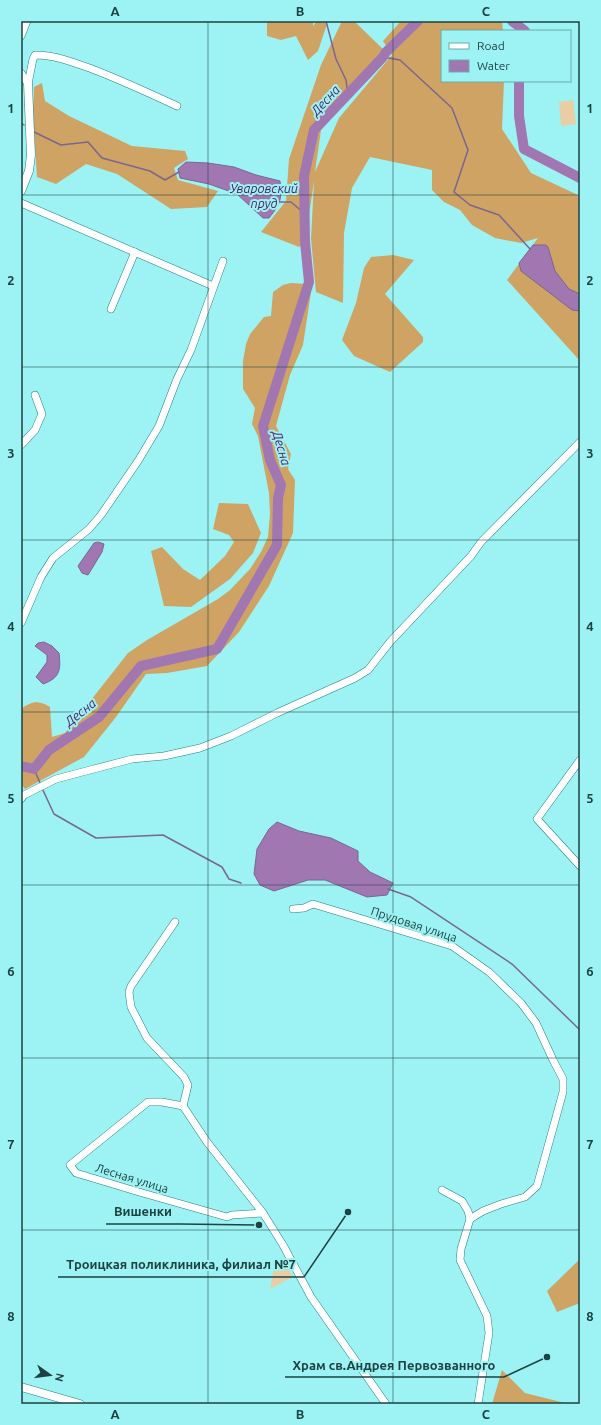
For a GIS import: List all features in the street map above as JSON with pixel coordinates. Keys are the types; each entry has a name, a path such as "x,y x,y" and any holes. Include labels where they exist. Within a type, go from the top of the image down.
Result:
{"street":[{"path":"21,36 26,21"},
{"path":"21,190 29,171 31,155 28,84 35,55 44,55 64,59 107,75 177,106"},
{"path":"21,73 28,84"},
{"path":"21,203 213,286"},
{"path":"111,309 135,252"},
{"path":"21,623 41,577 53,558 89,529 101,515 138,461 159,426 177,379 191,350 223,261"},
{"path":"21,445 35,430 42,414 35,395"},
{"path":"21,799 24,795 56,779 132,760 164,756 200,748 231,736 362,674 368,670 390,642 471,556 481,542 580,442"},
{"path":"580,760 537,819 580,866"},
{"name":"Прудовая улица","path":"294,908 304,908 313,904 452,946 489,972 521,1003 536,1023 552,1060 563,1079 563,1092 537,1186 525,1197 483,1211 470,1219"},
{"path":"175,922 131,986 129,992 131,1007 147,1038 184,1077 188,1085 182,1106 207,1142 263,1213 284,1245 311,1297 386,1404"},
{"name":"Лесная улица","path":"182,1106 162,1102 148,1102 70,1164 76,1173 227,1217 232,1215 263,1213"},
{"path":"442,1190 462,1201 468,1211 470,1219 461,1249 460,1260 487,1316 489,1333 478,1404"},
{"path":"21,1387 80,1404"}],"shaded area":[{"path":"267,21 313,21 313,26 317,21 323,21 327,24 318,51 308,60 296,36 281,40 267,36"},
{"path":"342,21 354,21 386,52 321,130 315,172 339,118 392,55 383,41 401,21 502,21 503,30 441,30 441,82 504,82 502,129 531,173 580,196 580,361 507,280 538,238 521,243 495,238 472,225 460,210 444,202 432,190 432,170 370,157 352,188 344,233 343,303 316,292 311,239 314,181 305,242 299,247 261,232 286,201 289,159 321,65"},
{"path":"42,83 45,101 69,116 132,146 185,151 188,159 174,168 178,180 218,191 207,207 171,209 117,174 86,164 56,184 37,177 33,115 34,87"},
{"path":"573,100 576,124 561,126 559,102"},
{"path":"393,255 414,260 385,294 423,337 423,342 390,372 354,356 342,340 356,303 364,268 371,257"},
{"path":"291,283 305,284 311,292 303,345 290,375 276,426 291,454 288,469 295,480 293,533 269,586 239,632 207,666 167,673 146,674 116,717 84,757 25,789 21,784 21,709 28,704 35,702 42,703 50,707 52,737 65,733 128,653 147,640 218,599 230,590 250,569 261,552 268,537 270,514 269,493 258,436 252,424 255,408 243,389 243,361 246,344 250,334 264,317 271,316 273,292 283,285"},
{"path":"219,503 248,504 261,533 253,553 230,579 191,607 164,606 151,551 162,547 183,569 200,580 225,556 234,542 229,535 213,529"},
{"path":"580,1259 580,1303 557,1312 547,1291"},
{"path":"285,1262 293,1277 270,1289 274,1268"},
{"path":"502,1370 525,1393 569,1404 492,1404"}],"water":[{"name":"Уваровский пруд","path":"186,162 208,163 234,167 256,175 280,181 280,201 269,218 263,218 237,194 209,184 180,178 178,169"},
{"path":"533,245 546,245 548,247 555,271 569,289 580,294 580,311 572,310 521,271 519,263"},
{"path":"98,542 104,544 102,552 88,575 82,573 78,566 94,543"},
{"path":"44,642 52,646 59,653 60,664 56,676 49,682 43,684 36,677 47,662 47,655 35,646 38,643"},
{"path":"277,822 299,831 331,838 358,851 358,861 370,872 393,883 387,895 367,897 325,880 308,880 274,891 260,885 254,874 257,849 269,829"}],"waterway":[{"path":"326,21 336,59 346,80 348,94"},
{"name":"Десна","path":"21,766 34,769 49,750 99,717 141,666 217,649 277,545 278,498 281,485 270,460 263,426 309,282 305,242 304,176 314,130 386,52 418,21"},
{"name":"Десна","path":"512,21 524,30"},
{"path":"383,57 400,60 452,108 468,150 454,192 470,205 499,215 530,249"},
{"name":"Десна","path":"519,82 519,116 524,149 580,178"},
{"path":"34,132 61,145 88,142 102,158 150,171 165,180 179,172"},
{"path":"280,202 291,202 304,213"},
{"path":"34,769 41,785"},
{"path":"42,788 54,814 96,838 163,835 222,867 229,879 241,883"},
{"path":"388,889 411,897 512,964 580,1030"}],"place":[{"name":"Троицкая поликлиника, филиал №7","path":"348,1212"},
{"name":"Вишенки","path":"259,1225"},
{"name":"Храм св.Андрея Первозванного","path":"547,1357"}]}
